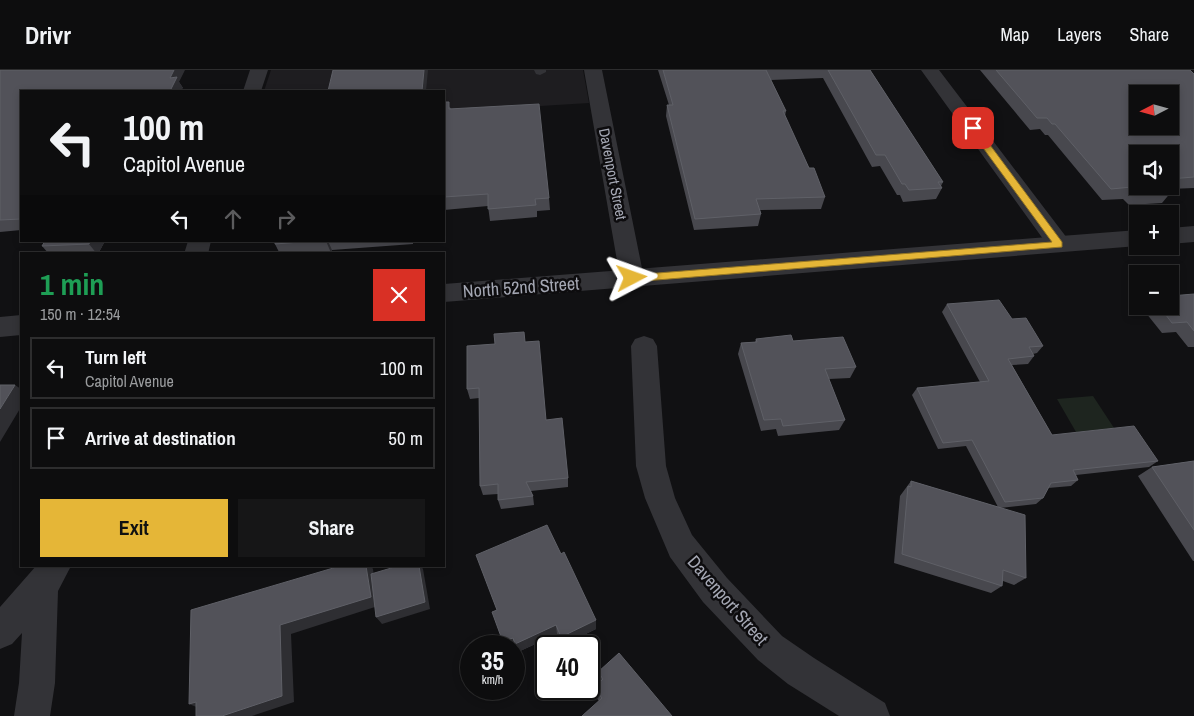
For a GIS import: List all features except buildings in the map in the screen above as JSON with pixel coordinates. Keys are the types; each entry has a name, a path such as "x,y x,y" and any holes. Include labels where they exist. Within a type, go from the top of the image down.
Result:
{"street":[{"path":"252,90 260,70"},
{"name":"Davenport Street","path":"593,70 632,278"},
{"path":"930,70 1059,244"},
{"path":"1179,235 1194,234"},
{"name":"North 52nd Street","path":"445,293 1129,239"},
{"path":"0,327 20,325"},
{"name":"Davenport Street","path":"644,346 651,466 660,498 682,546 716,590 770,648 801,671 872,716"},
{"path":"0,632 48,577"},
{"path":"32,716 48,577"}],"shaded area":[{"path":"271,70 583,70 589,103 445,112 445,90 264,90"},
{"path":"1093,396 1114,428 1076,432 1057,399"}],"route":[{"path":"632,278 1059,244 973,128"}]}
